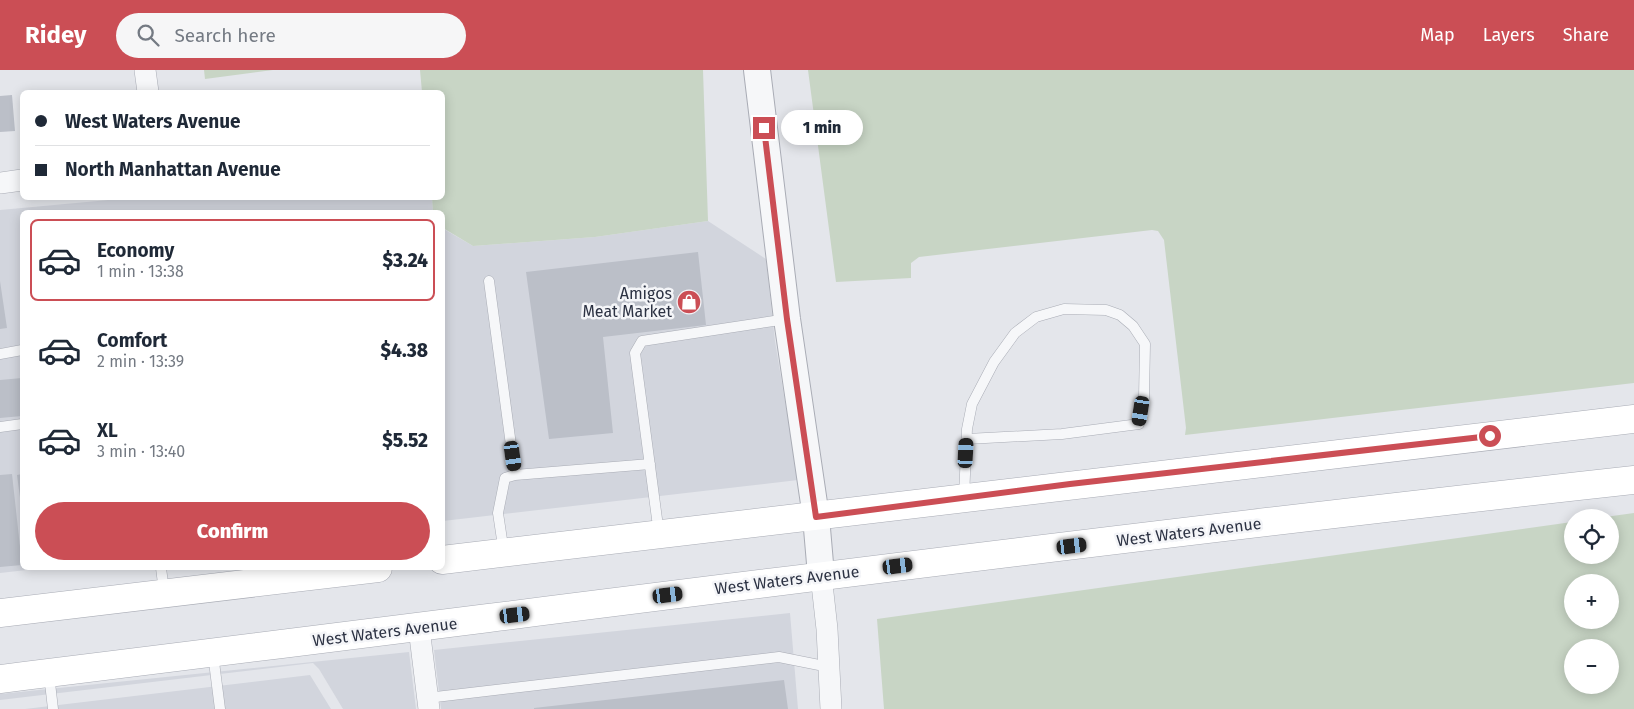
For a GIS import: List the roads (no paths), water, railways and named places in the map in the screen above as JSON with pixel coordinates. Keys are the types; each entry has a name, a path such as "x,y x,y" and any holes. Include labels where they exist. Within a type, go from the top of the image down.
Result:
{"main road":[{"path":"445,560 1634,419"},
{"name":"West Waters Avenue","path":"0,679 419,628 821,575 1634,480"},
{"path":"0,613 163,580 342,570"}],"street":[{"path":"145,70 148,90"},
{"path":"757,70 787,319 816,517 827,628 831,709"},
{"path":"0,183 20,180"},
{"path":"419,628 428,704"}],"lane":[{"path":"489,282 515,475"},
{"path":"964,498 967,440 972,404 994,362 1015,333 1036,317 1064,309 1106,310 1120,315 1133,326 1145,344 1144,398 1139,424 1062,434 967,440"},
{"path":"659,535 634,353 642,341 787,319"},
{"path":"0,354 20,350"},
{"path":"0,427 20,424"},
{"path":"504,553 498,514 505,478 515,475 650,464"},
{"path":"213,653 220,709"},
{"path":"428,704 779,657 829,668"},
{"path":"49,673 53,709"}],"place":[{"name":"Amigos Meat Market","path":"689,302"}]}
